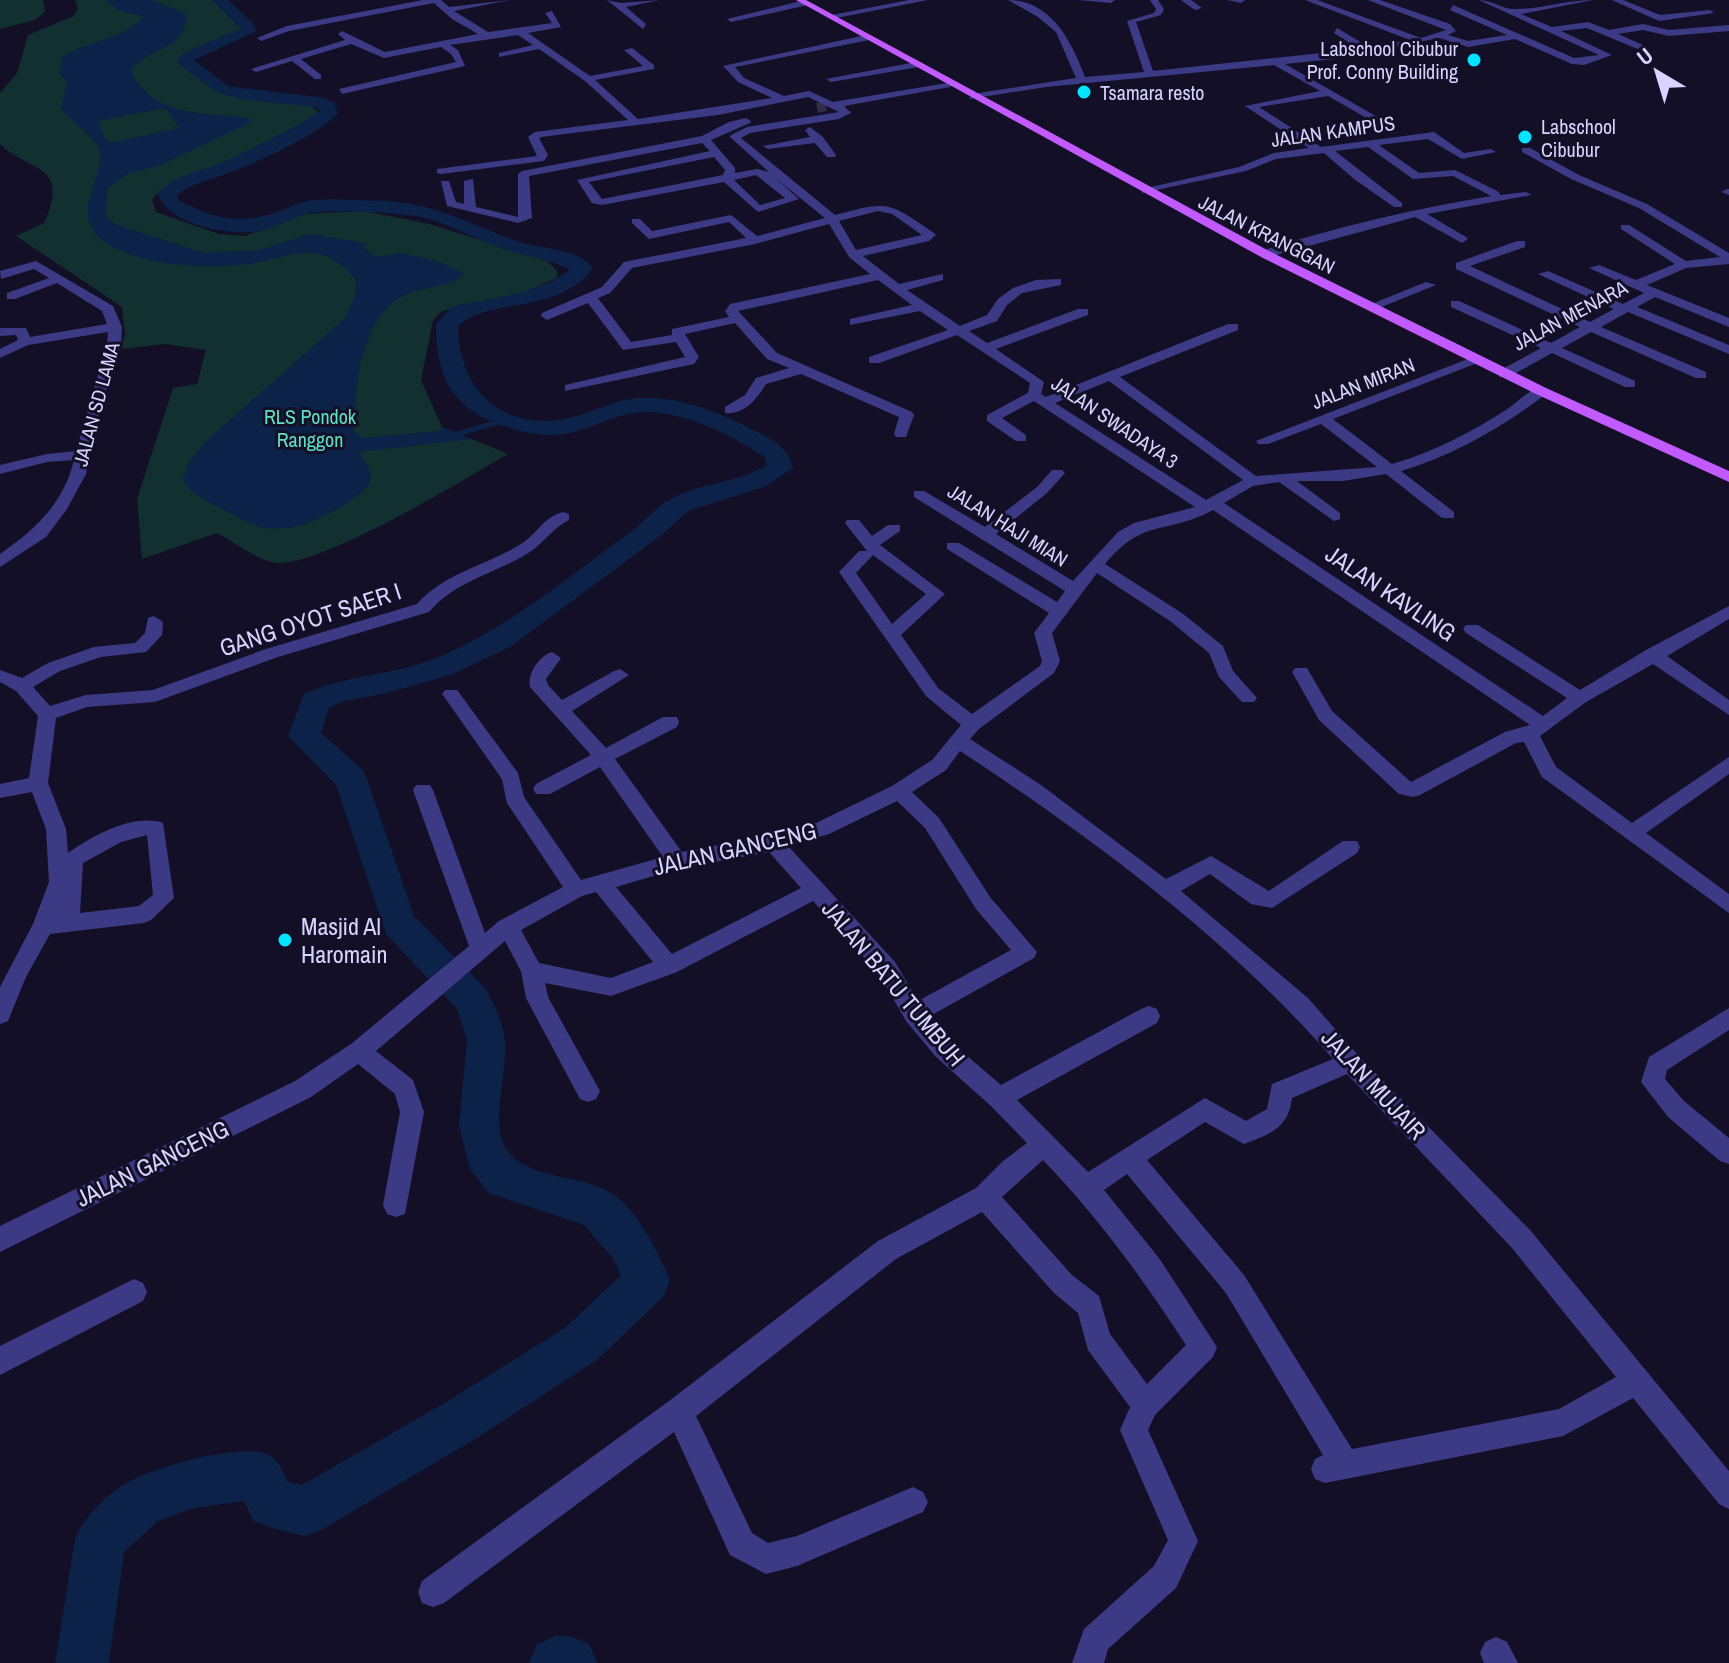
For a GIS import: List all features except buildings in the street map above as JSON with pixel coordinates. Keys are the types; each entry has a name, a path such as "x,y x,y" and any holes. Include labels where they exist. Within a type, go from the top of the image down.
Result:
{"main road":[{"name":"JALAN KRANGGAN","path":"802,1 972,97 1265,254 1504,374 1729,477"}],"street":[{"path":"261,38 326,21 436,0 486,35"},
{"path":"447,10 506,0"},
{"path":"615,3 656,0"},
{"path":"831,16 924,0"},
{"path":"1012,0 1034,10 1064,33 1081,80"},
{"path":"1082,0 1111,0"},
{"path":"1150,76 1131,21 1157,15 1160,9 1154,0"},
{"path":"1185,0 1198,8"},
{"path":"1231,0 1241,0"},
{"path":"1309,0 1421,41"},
{"path":"972,97 1081,80 1150,76 1188,69 1367,50 1421,41 1452,31 1447,26 1372,0"},
{"path":"1453,8 1572,61 1584,62 1607,55 1483,0"},
{"path":"1617,0 1659,18 1710,13"},
{"path":"1693,0 1729,26"},
{"path":"731,19 802,1"},
{"path":"1498,40 1468,24 1575,1 1588,5"},
{"path":"615,3 643,26"},
{"path":"1301,10 1322,4"},
{"path":"1562,13 1588,5"},
{"path":"326,21 352,41 381,55 558,25 549,13"},
{"path":"1575,19 1640,47"},
{"path":"1442,36 1468,44 1588,25"},
{"path":"1608,33 1643,27 1669,33 1729,26"},
{"path":"1337,31 1367,50"},
{"path":"520,32 588,79 635,121"},
{"path":"784,100 741,80 728,66 866,38"},
{"path":"256,69 352,41"},
{"path":"342,91 462,64 455,52 443,44"},
{"path":"502,55 541,46"},
{"path":"588,79 651,67 629,50"},
{"path":"295,59 318,77"},
{"path":"1274,61 1381,122"},
{"path":"831,79 916,65"},
{"path":"574,154 564,139 568,136 678,144 705,139 733,124 950,84"},
{"path":"1332,92 1250,106 1321,149 1398,205"},
{"path":"442,176 543,157 533,137 539,134 718,112 812,94 828,106 846,113 800,123"},
{"path":"496,177 523,174 574,154 620,142 661,124 704,119 724,130"},
{"path":"800,123 819,139 831,155"},
{"name":"JALAN SWADAYA 3","path":"800,123 747,130 735,137 756,160 833,220 853,254 919,307 1033,378 1041,398 1209,504"},
{"path":"661,124 678,144"},
{"name":"JALAN KAMPUS","path":"1146,191 1242,169 1274,156 1369,143 1432,136 1462,156 1491,152"},
{"path":"705,139 731,170 727,179"},
{"path":"768,146 819,139"},
{"path":"1369,143 1417,177 1455,173 1495,194"},
{"path":"1526,150 1575,177 1643,206 1729,259"},
{"path":"717,153 582,180 596,201 602,202 762,173 793,197 789,202 758,209 736,220"},
{"path":"442,176 451,204 518,220 526,218 523,174"},
{"path":"442,176 469,181 483,179"},
{"path":"727,179 758,209"},
{"path":"469,181 470,209"},
{"path":"1265,254 1356,225 1415,212 1526,195"},
{"path":"547,316 606,290 628,265 755,240 878,207 887,208 930,235 925,239 853,254"},
{"path":"1415,212 1462,239"},
{"path":"636,221 649,235 726,218 736,220 755,240"},
{"path":"1625,227 1684,265"},
{"path":"1521,244 1460,266 1701,375"},
{"name":"JALAN MENARA","path":"1636,285 1684,265 1729,259"},
{"name":"JALAN SD LAMA","path":"0,562 40,534 78,474 114,345 115,327 108,309 36,265 1,275"},
{"path":"1595,268 1729,323"},
{"path":"1544,274 1729,350"},
{"path":"882,275 734,307 731,311 772,356 798,370 907,415 901,434"},
{"path":"899,288 939,277"},
{"path":"11,296 60,278"},
{"path":"874,360 913,345 959,333 992,318 996,307 1013,291 1057,282"},
{"path":"1370,307 1430,285"},
{"name":"JALAN MENARA","path":"1504,374 1655,292"},
{"path":"591,298 628,347 738,319"},
{"path":"1455,304 1630,384"},
{"path":"855,322 919,307"},
{"path":"985,348 1083,312"},
{"path":"0,354 25,342 115,327"},
{"path":"1021,438 992,418 1233,327"},
{"path":"0,332 21,331 25,342"},
{"path":"570,388 689,361 692,357 679,334"},
{"name":"JALAN MIRAN","path":"1263,441 1478,360"},
{"path":"730,410 750,398 761,381 798,370"},
{"path":"1110,376 1254,481"},
{"name":"JALAN GANCENG","path":"0,1239 303,1089 359,1051 507,927 576,890 677,861 773,843 822,829 899,791 939,765 965,732 1048,669 1051,661 1041,638 1059,611 1121,537 1141,525 1188,516 1254,481 1282,477 1345,476 1389,468 1456,447 1498,425 1541,391"},
{"path":"1324,419 1448,515"},
{"path":"0,470 47,458 82,455"},
{"path":"986,534 1042,490 1057,473"},
{"path":"1282,477 1334,516"},
{"name":"JALAN HAJI MIAN","path":"919,494 1077,591"},
{"name":"JALAN KAVLING","path":"1209,504 1536,730"},
{"name":"GANG OYOT SAER I","path":"47,714 86,701 155,696 272,653 423,608 439,590 519,552 534,542 551,523 563,517"},
{"path":"944,529 962,518"},
{"path":"853,523 868,550 937,594 890,635"},
{"path":"868,550 894,528"},
{"path":"953,546 1059,611"},
{"name":"JALAN MUJAIR","path":"868,550 847,572 932,692 965,732 1034,790 1244,952 1300,1005 1350,1062 1521,1239 1729,1494"},
{"path":"1097,566 1176,617 1217,650 1225,673 1248,698"},
{"path":"1301,672 1325,715 1406,789 1413,790 1512,737 1536,730 1580,698 1729,612"},
{"path":"23,685 54,667 84,656 100,651 140,648 153,635 154,622"},
{"path":"1472,629 1580,698"},
{"path":"1652,654 1729,709"},
{"path":"552,658 537,678 539,687 604,758 677,861"},
{"path":"559,710 620,675"},
{"path":"0,676 23,685 37,707 47,714 38,783 56,829 60,854 59,882 43,926 16,975 0,1014"},
{"path":"451,694 511,778 514,798 576,890"},
{"path":"543,789 670,722"},
{"path":"1536,730 1549,772 1729,905"},
{"path":"1632,833 1729,764"},
{"path":"0,791 38,783"},
{"path":"423,790 481,950"},
{"path":"899,791 932,823 983,903 1026,952 914,1014"},
{"path":"43,926 69,923 144,914 157,906 164,898 156,828 135,829 75,858 72,864 69,923"},
{"name":"JALAN BATU TUMBUH","path":"773,843 887,968 914,1014 944,1050 999,1098 1086,1187 1150,1267 1203,1347 1145,1405"},
{"path":"1165,890 1211,864 1258,898 1272,900 1350,847"},
{"path":"599,881 669,966"},
{"path":"532,971 611,987 669,966 815,890"},
{"path":"507,927 520,945 532,971 537,998 588,1091"},
{"path":"999,1098 1149,1016"},
{"path":"1729,1018 1657,1064 1653,1082 1676,1109 1729,1153"},
{"path":"359,1051 405,1088 412,1112 396,1205"},
{"path":"1086,1187 1205,1109 1244,1133 1270,1124 1280,1108 1280,1092 1350,1062"},
{"path":"433,1592 679,1411 887,1250 985,1197 1011,1170 1046,1144"},
{"path":"1129,1157 1235,1284 1335,1467 1563,1422 1637,1380"},
{"path":"985,1197 1063,1284 1090,1305 1098,1340 1145,1405 1134,1430 1183,1541 1165,1577 1095,1640 1088,1663"},
{"path":"0,1361 134,1292"},
{"path":"679,1411 741,1544 766,1559 797,1551 913,1502"}],"green space":[{"path":"0,0 43,0 45,12 35,20 0,29"},
{"name":"RLS Pondok Ranggon","path":"75,0 214,0 244,26 244,31 189,54 182,58 182,62 219,93 311,105 321,115 160,191 152,200 156,212 219,234 244,236 305,214 364,211 429,224 546,260 557,271 557,278 517,296 442,311 433,320 421,380 442,427 508,454 390,521 320,553 292,562 264,560 217,533 142,559 137,499 173,388 197,384 206,350 165,344 121,349 125,334 122,307 16,236 44,223 53,189 50,179 43,172 0,144 0,93 17,73 28,35 74,16 78,8"}],"water":[{"path":"106,0 151,0 185,13 187,21 177,39 131,69 150,95 178,109 242,117 249,119 250,123 163,164 127,174 107,189 106,217 117,225 204,253 259,250 310,234 366,243 364,248 375,257 401,253 437,261 464,273 445,284 407,294 384,311 369,336 360,365 353,430 362,438 440,431 442,427 472,439 359,452 371,473 370,484 331,513 285,528 253,525 190,489 183,479 189,462 203,444 344,319 355,297 356,280 329,257 315,254 301,253 239,265 189,265 138,257 108,244 96,234 89,223 88,211 100,154 89,136 61,109 67,81 59,74 62,57 126,31 144,16 118,11","holes":["167,110 179,128 114,142 107,141 98,124 102,120"]}],"waterway":[{"path":"82,1663 100,1539 142,1502 194,1483 257,1475 272,1503 305,1511 460,1421 581,1344 648,1280 628,1244 598,1209 504,1179 485,1155 479,1126 486,1040 473,1001 399,924 351,779 304,736 315,702 333,693 387,683 442,667 500,640 655,527 679,505 757,481 780,468 777,454 732,429 685,411 639,405 573,425 550,428 522,424 493,414 469,398 452,366 447,324 461,311 521,300 575,277 583,268 563,258 513,246 438,215 418,211 385,207 312,206 255,226 230,226 193,215 170,203 167,194 178,185 228,167 305,129 329,113 328,107 319,102 241,94 222,89 185,61 191,55 249,31 248,26 219,0"},
{"path":"500,422 508,420"},
{"path":"453,435 500,422"},
{"path":"495,423 500,422"},
{"path":"556,1663 570,1663"}],"tunnel":[{"path":"817,108 826,106"}],"place":[{"name":"Labschool Cibubur Prof. Conny Building","path":"1474,60"},
{"name":"Tsamara resto","path":"1084,92"},
{"name":"Labschool Cibubur","path":"1525,137"},
{"name":"Masjid Al Haromain","path":"285,940"}]}
